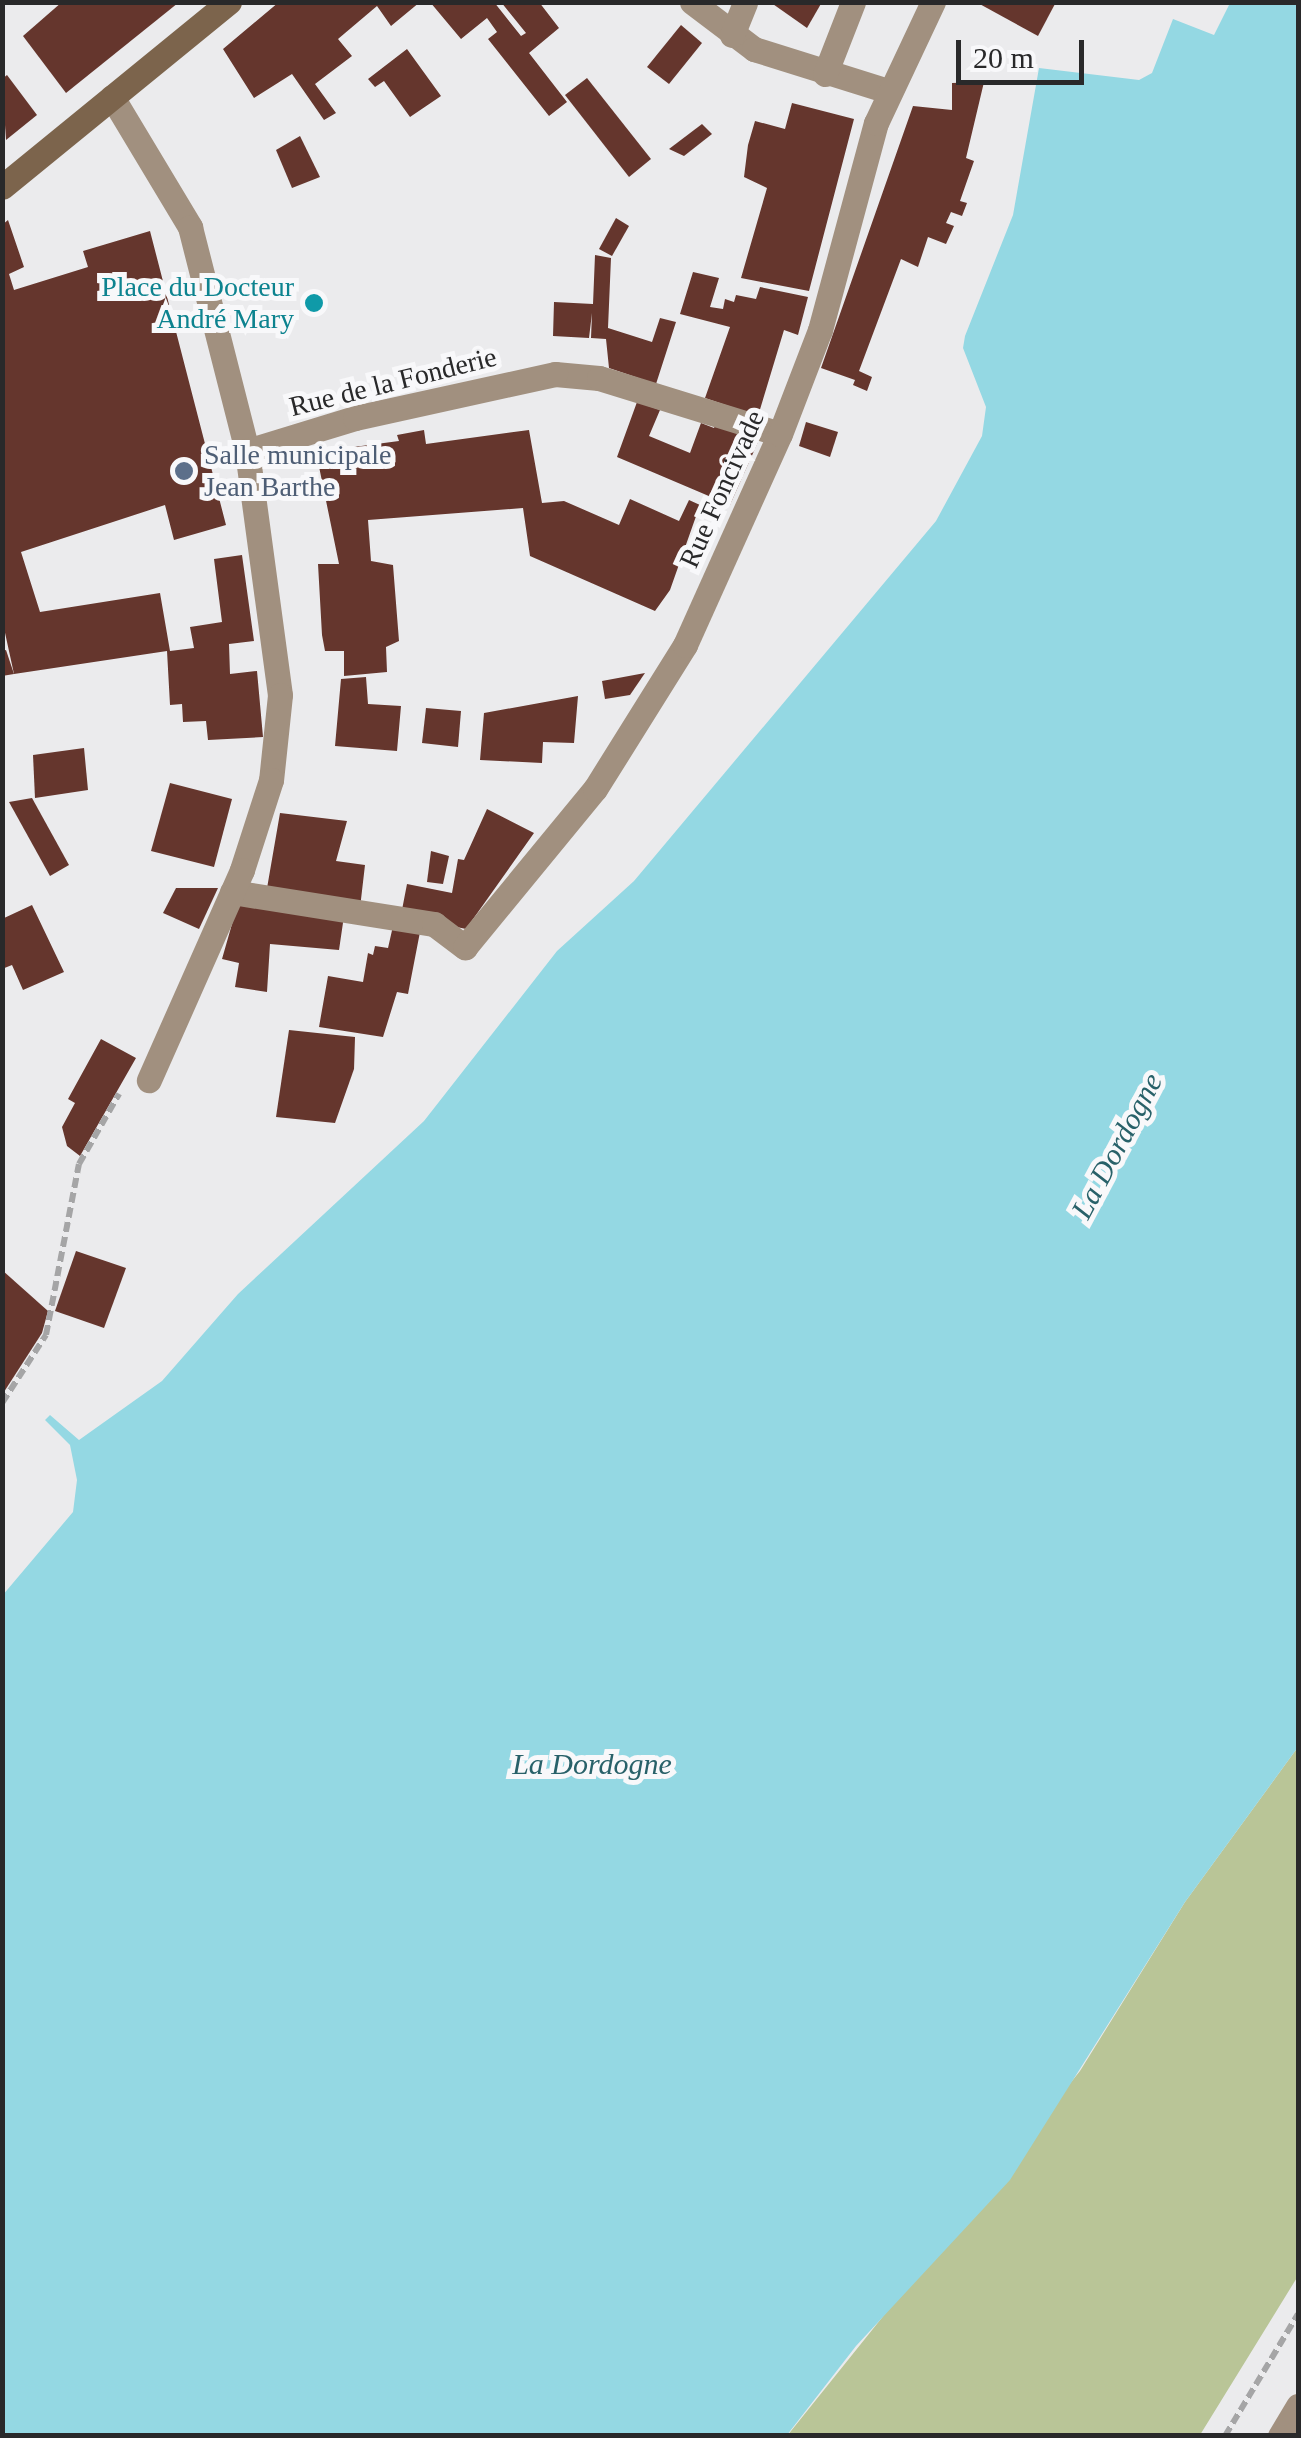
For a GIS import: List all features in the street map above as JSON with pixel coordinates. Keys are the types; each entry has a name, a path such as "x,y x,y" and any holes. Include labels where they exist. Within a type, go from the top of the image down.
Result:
{"main road":[{"path":"2,187 229,2"}],"street":[{"path":"692,2 732,35 825,74 888,91"},
{"path":"732,35 746,2"},
{"path":"825,74 853,2"},
{"name":"Rue Foncivade","path":"232,892 434,924 465,948 638,729 685,645 780,434 820,330 888,91 933,2"},
{"path":"112,97 190,227 246,451 280,695 271,780 232,892 150,1080"},
{"name":"Rue de la Fonderie","path":"246,451 355,418 556,374 599,378 780,434"},
{"path":"1280,2436 1298,2406"}],"path":[{"path":"2,1403 46,1334 79,1164 133,1070 150,1080"},
{"path":"1226,2436 1298,2314"}],"green space":[{"path":"1298,1747 1298,2276 1200,2435 787,2436 1080,2071 1185,1902"}],"water":[{"name":"La Dordogne","path":"1230,3 1298,3 1298,1747 1185,1902 1010,2180 856,2346 787,2435 3,2435 2,1596 73,1512 77,1480 70,1445 45,1420 50,1415 79,1440 162,1381 238,1294 424,1121 557,951 634,881 936,521 982,436 986,407 963,348 1013,215 1039,68 1139,80 1152,73 1173,19 1214,35"}],"building":[{"path":"62,2 178,3 66,93 23,36"},
{"path":"279,2 420,2 391,26 377,6 338,39 352,56 315,84 336,113 324,120 292,74 254,98 223,49"},
{"path":"430,2 494,2 521,36 526,33 501,2 539,2 559,28 529,53 567,102 549,116 488,39 497,32 487,18 461,39"},
{"path":"770,2 822,2 807,28"},
{"path":"976,2 1056,2 1038,36"},
{"path":"681,25 702,43 669,84 647,67"},
{"path":"407,49 441,96 410,117 384,81 375,87 368,79"},
{"path":"7,75 37,115 6,140 2,79"},
{"path":"587,78 651,159 629,177 565,95"},
{"path":"984,82 966,158 974,161 960,201 967,203 962,216 951,212 946,223 954,226 946,244 928,237 918,267 901,259 859,371 872,377 867,391 853,385 855,380 821,368 913,106 952,110 952,83"},
{"path":"792,103 854,119 809,291 741,278 767,188 744,177 748,145 755,121 785,129"},
{"path":"702,124 712,134 684,156 669,149"},
{"path":"300,136 320,177 292,188 276,150"},
{"path":"616,218 629,226 612,256 599,249"},
{"path":"8,220 24,267 9,274 14,290 88,267 83,251 150,231 226,525 174,540 165,505 21,552 40,612 160,593 170,651 194,648 190,627 222,622 214,559 242,555 254,641 229,644 230,674 257,671 263,737 208,740 206,721 183,722 182,704 170,705 167,651 14,674 2,619 2,225"},
{"path":"595,255 611,258 608,328 652,342 660,318 676,322 656,384 609,368 606,339 591,338 592,313 589,338 553,336 554,302 593,304"},
{"path":"693,272 719,278 710,307 723,309 725,299 734,302 736,295 756,299 760,287 808,297 798,335 784,330 758,416 705,398 730,327 680,314"},
{"path":"637,402 660,410 649,436 690,453 701,423 714,428 717,421 758,442 730,505 617,457"},
{"path":"806,422 838,432 830,457 799,446"},
{"path":"424,430 426,444 529,430 542,503 564,501 619,525 630,499 679,521 689,500 700,505 670,590 655,611 530,556 523,508 368,520 371,561 393,565 399,641 386,647 387,672 344,676 344,651 325,651 322,635 318,564 339,564 316,452 399,441 397,435"},
{"path":"6,650 14,674 2,676 2,651"},
{"path":"645,673 630,695 605,699 602,681"},
{"path":"366,677 368,704 401,706 397,751 335,746 341,679"},
{"path":"578,696 574,743 543,742 542,763 480,760 484,713"},
{"path":"426,708 461,711 458,747 422,743"},
{"path":"84,748 88,790 35,798 33,755"},
{"path":"170,783 232,799 214,867 151,851"},
{"path":"32,798 69,865 50,876 9,802"},
{"path":"487,809 534,833 466,929 401,915 407,884 452,893 458,859 464,860"},
{"path":"280,813 347,821 336,861 365,865 360,908 266,894"},
{"path":"431,851 449,856 443,884 427,882"},
{"path":"176,888 218,888 199,929 163,913"},
{"path":"238,903 344,916 339,950 270,944 267,992 235,987 239,963 222,959"},
{"path":"32,905 64,972 23,990 12,965 2,969 2,919"},
{"path":"393,926 420,932 408,994 397,992 383,1037 319,1027 328,976 363,982 368,953 373,955 375,946 388,948"},
{"path":"289,1030 355,1037 354,1069 335,1123 276,1117"},
{"path":"101,1039 136,1058 80,1156 67,1146 62,1127 75,1103 68,1099"},
{"path":"76,1251 126,1268 104,1328 55,1311"},
{"path":"2,1270 48,1311 42,1333 2,1395"}],"place":[{"name":"Place du Docteur André Mary","path":"314,303"},
{"name":"Salle municipale Jean Barthe","path":"184,471"}]}
